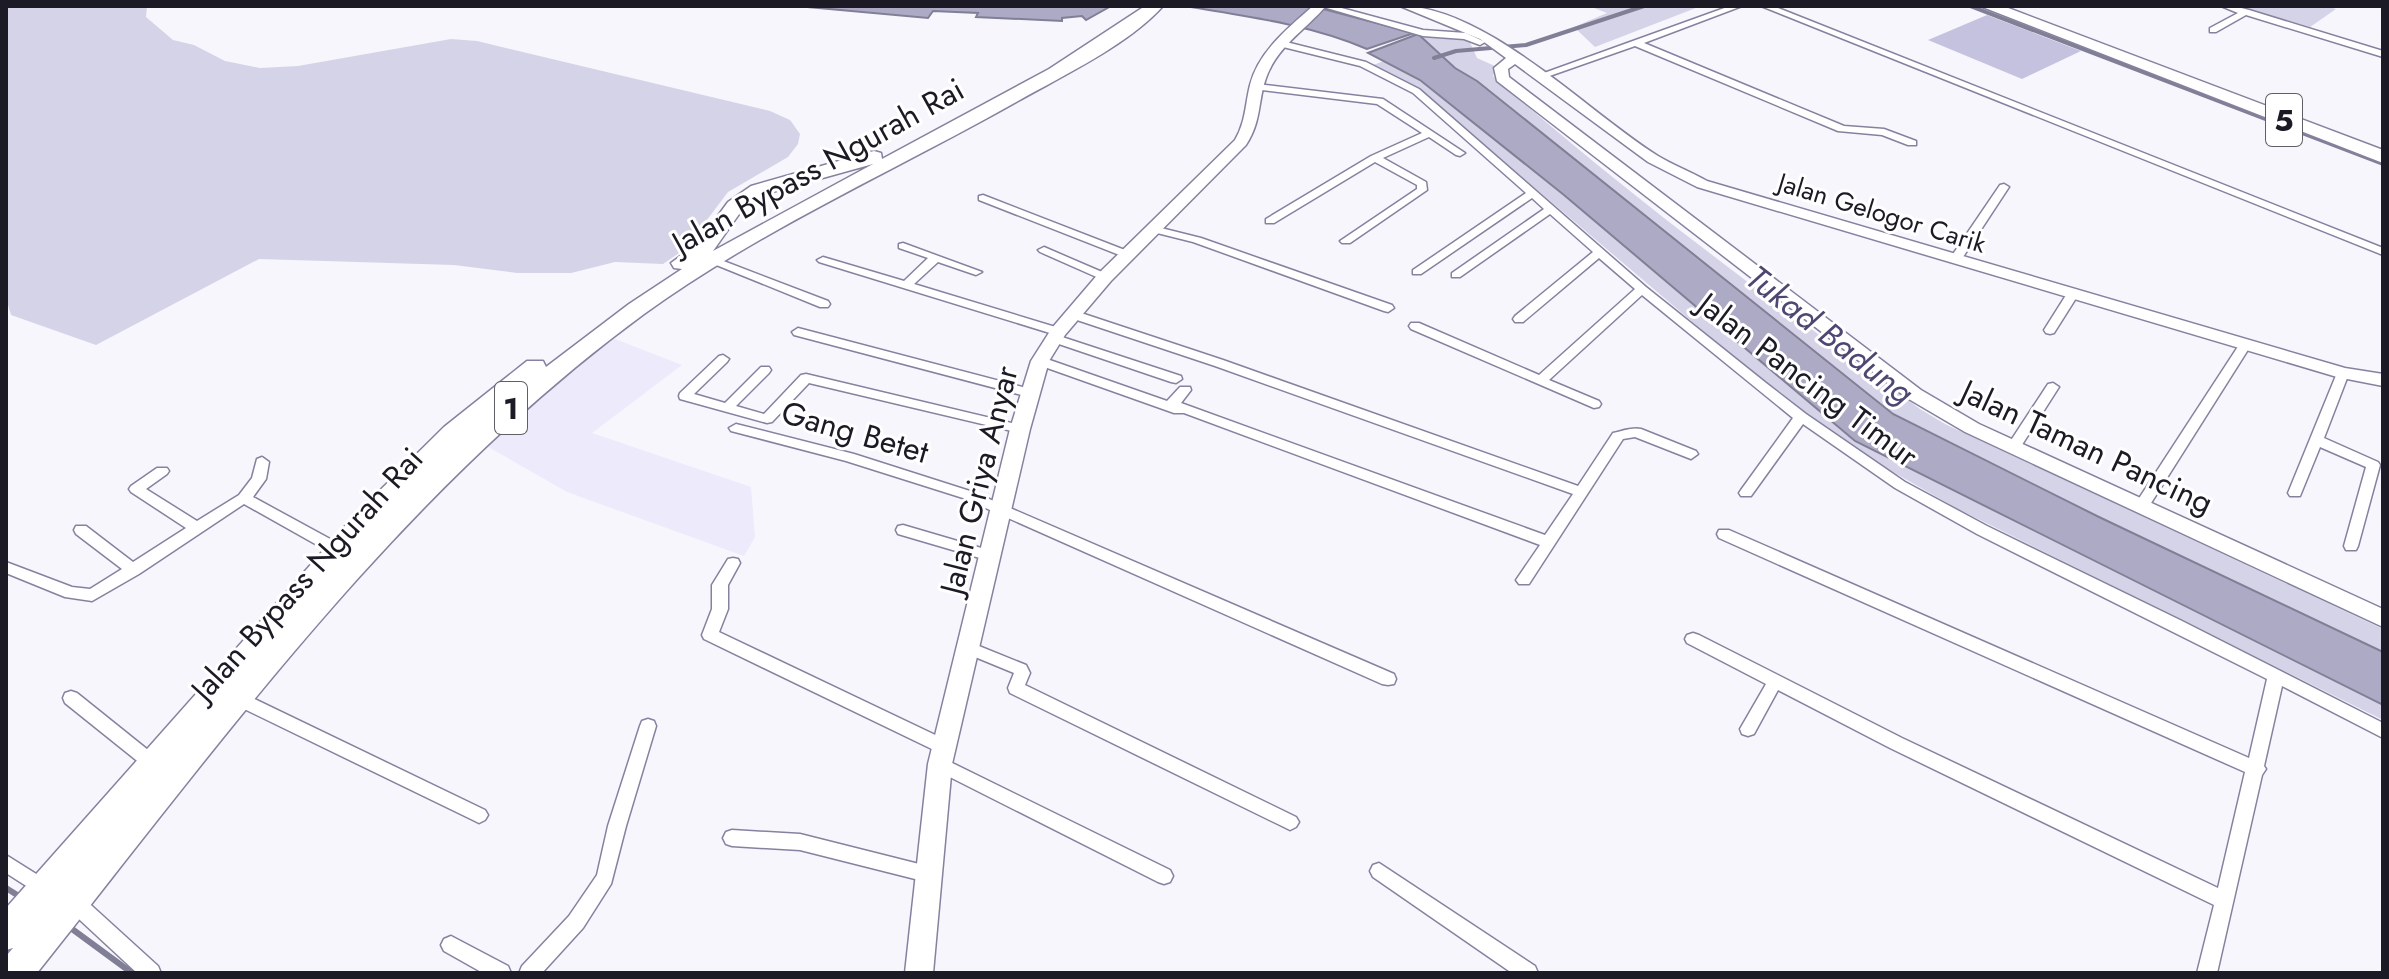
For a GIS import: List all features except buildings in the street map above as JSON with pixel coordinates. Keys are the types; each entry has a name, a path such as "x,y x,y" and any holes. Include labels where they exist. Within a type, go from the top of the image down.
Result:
{"highway":[{"name":"5","path":"1988,6 2383,157"},
{"name":"5","path":"2012,6 2383,141"},
{"name":"Jalan Bypass Ngurah Rai","path":"15,973 390,522 479,435 566,361 639,307 713,260 1079,59 1144,8"},
{"name":"Jalan Bypass Ngurah Rai","path":"6,934 42,888 338,550 453,433 552,352 700,251 741,201 769,185 816,176 862,162 934,128 1144,8"},
{"path":"2148,69 2167,62"},
{"path":"816,176 781,191 774,200 782,204 790,203 884,167"},
{"path":"107,814 141,818"}],"street":[{"path":"1320,6 1423,33 1466,36 1480,42"},
{"name":"Jalan Griya Anyar","path":"919,973 927,874 942,756 1020,429 1040,361 1072,314 1126,254 1241,142 1254,119 1257,87 1265,64 1320,6"},
{"name":"Jalan Gelogor Carik","path":"1406,6 1473,30 1653,159 1684,177 1724,192 2072,295 2343,373 2383,380"},
{"path":"1538,77 1738,6"},
{"path":"1765,6 2383,252"},
{"path":"2225,6 2383,54"},
{"path":"2213,30 2246,12"},
{"path":"1637,43 1842,129 1884,132 1912,143"},
{"name":"Jalan Pancing Timur","path":"1282,44 1352,60 1377,69 1416,91 1642,289 1801,417 1900,485 1982,530 2177,625 2383,731"},
{"path":"1352,60 1368,54"},
{"name":"Jalan Taman Pancing","path":"1513,59 1505,63 1500,72 1512,86 1886,375 1936,408 2013,448 2383,619"},
{"path":"1257,87 1374,99 1460,153"},
{"path":"1270,221 1375,158 1428,134"},
{"path":"1346,241 1422,190 1422,184 1375,158"},
{"path":"1955,260 2004,187"},
{"path":"1417,272 1533,193"},
{"path":"983,198 1126,254"},
{"path":"1456,275 1551,209"},
{"path":"1153,229 1197,240 1388,308"},
{"path":"903,246 976,272"},
{"path":"1044,250 1105,277"},
{"path":"1519,319 1599,252"},
{"path":"905,286 936,257"},
{"path":"713,260 824,304"},
{"path":"823,260 1056,335 1181,384 1172,404 1548,542"},
{"path":"1540,381 1642,289"},
{"path":"2050,330 2072,295"},
{"path":"1072,314 1581,492"},
{"path":"1415,326 1594,404"},
{"path":"798,332 1029,393"},
{"path":"2141,507 2245,345"},
{"path":"723,359 685,396 767,419 806,378 1020,429"},
{"path":"1040,361 1230,429"},
{"path":"727,408 765,370"},
{"path":"2295,493 2343,373"},
{"path":"2013,448 2053,387"},
{"path":"1746,493 1801,417"},
{"name":"Gang Betet","path":"736,428 863,461 968,495 1388,679"},
{"path":"1524,580 1613,441 1623,433 1636,432 1691,454"},
{"path":"2316,440 2373,465 2351,546"},
{"path":"6,567 83,596 102,590 244,498 259,479 262,462"},
{"path":"162,471 136,489 197,528"},
{"path":"244,498 338,550"},
{"path":"81,530 134,570"},
{"path":"903,530 990,556"},
{"path":"1724,534 2257,769"},
{"path":"733,563 720,585 720,609 710,633 712,636 1164,876"},
{"path":"1693,639 1896,743 2223,900"},
{"path":"969,648 1022,671 1016,688 1290,822"},
{"path":"2207,973 2276,677"},
{"path":"1748,729 1776,680"},
{"path":"71,698 152,763"},
{"path":"240,699 479,815"},
{"path":"529,973 576,922 605,878 617,826 648,726"},
{"path":"732,838 800,842 927,874"},
{"path":"6,863 42,888"},
{"path":"1379,871 1528,973"},
{"path":"74,902 151,973"},
{"path":"451,945 501,973"}],"shaded area":[{"path":"6,6 147,6 146,17 173,40 194,45 225,61 260,68 298,66 451,39 477,41 770,111 790,120 800,134 798,144 788,157 728,192 685,249 663,264 615,262 571,273 517,273 454,265 259,259 96,345 11,315 6,298"},
{"path":"796,6 1111,6 1086,20 1082,16 1062,18 1062,21 976,17 978,13 933,11 928,18"},
{"path":"1185,6 1312,6 1414,33 1367,49 1301,27"},
{"path":"1589,6 1701,6 1595,47 1574,27 1607,13"},
{"path":"2239,6 2326,6 2336,9 2310,27"},
{"path":"1987,15 2081,51 2022,79 1928,40"},
{"path":"1418,34 1468,38 1477,58 1497,67 1493,76 1596,164 1757,289 1920,409 1945,424 2383,629 2383,652 2099,517 1893,414 1477,81 1455,68"},
{"name":"Tukad Badung","path":"1418,34 1455,68 1477,81 1893,414 2099,517 2383,652 2383,705 1855,441 1564,195 1420,80 1368,53"},
{"path":"1384,61 1420,80 1564,195 1855,441 2383,705 2383,720 1958,509 1849,447 1742,364 1428,99 1373,65"},
{"path":"610,337 682,365 592,433 751,487 755,537 744,556 567,492 485,445 570,367"}],"waterway":[{"path":"1434,58 1456,51 1526,45 1644,6"},
{"path":"1970,6 2383,164"},
{"path":"6,888 22,898"},
{"path":"68,926 132,973"}]}
